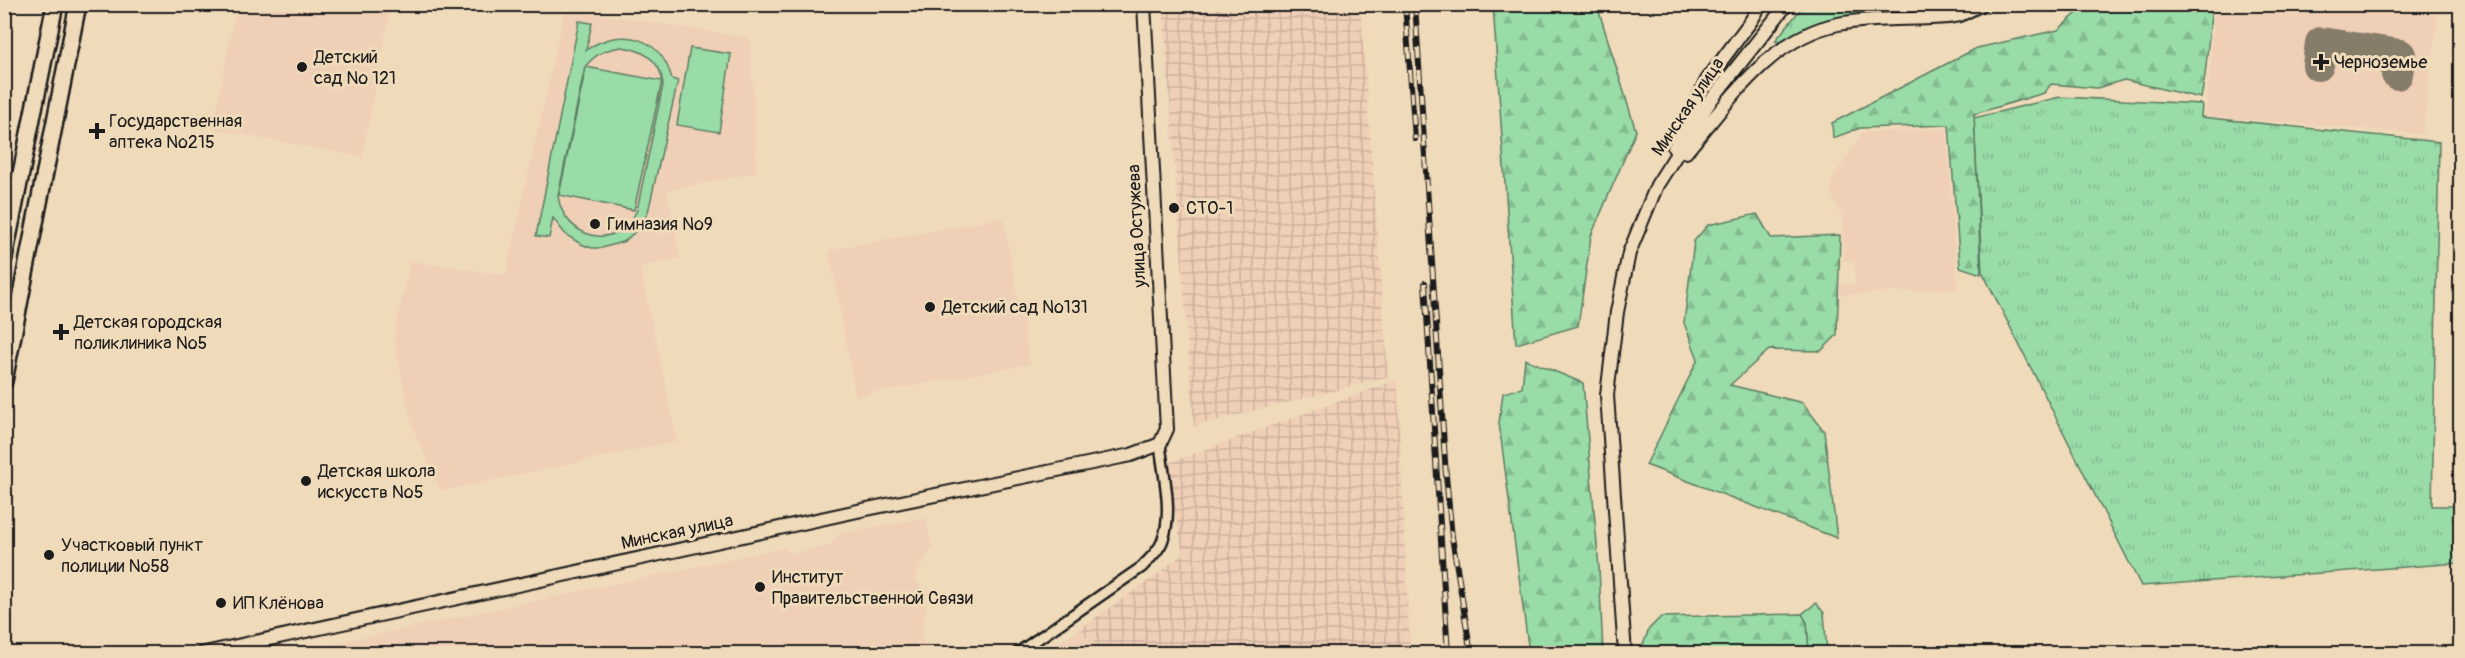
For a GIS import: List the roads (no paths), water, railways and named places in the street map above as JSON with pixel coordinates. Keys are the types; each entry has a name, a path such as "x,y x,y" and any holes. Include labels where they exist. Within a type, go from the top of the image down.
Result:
{"main road":[{"path":"4,258 55,4"},
{"path":"4,381 78,4"}],"street":[{"name":"улица Остужева","path":"1144,4 1167,429 1160,444"},
{"path":"1657,185 1707,80 1761,4"},
{"name":"Минская улица","path":"1624,654 1619,548 1610,459 1607,395 1620,294 1634,240 1657,185 1712,100 1787,4"},
{"path":"1657,185 1770,57 1796,39 1839,24 1948,17 1960,15 1982,4"},
{"name":"Минская улица","path":"200,654 862,510 1131,455 1160,444"},
{"path":"1016,654 1142,567 1154,555 1162,542 1167,522 1160,444"}],"railway":[{"path":"1405,4 1415,139"},
{"path":"1415,4 1446,476 1452,537 1471,654"},
{"path":"1425,283 1448,654"}],"place":[{"name":"Черноземье","path":"2321,62"},
{"name":"Детский сад № 121","path":"302,67"},
{"name":"Государственная аптека №215","path":"97,131"},
{"name":"СТО-1","path":"1174,208"},
{"name":"Гимназия №9","path":"595,224"},
{"name":"Детский сад №131","path":"930,307"},
{"name":"Детская городская поликлиника №5","path":"61,332"},
{"name":"Детская школа искусств №5","path":"306,481"},
{"name":"Участковый пункт полиции №58","path":"49,555"},
{"name":"Институт Правительственной Связи","path":"760,587"},
{"name":"ИП Клёнова","path":"221,603"}]}
